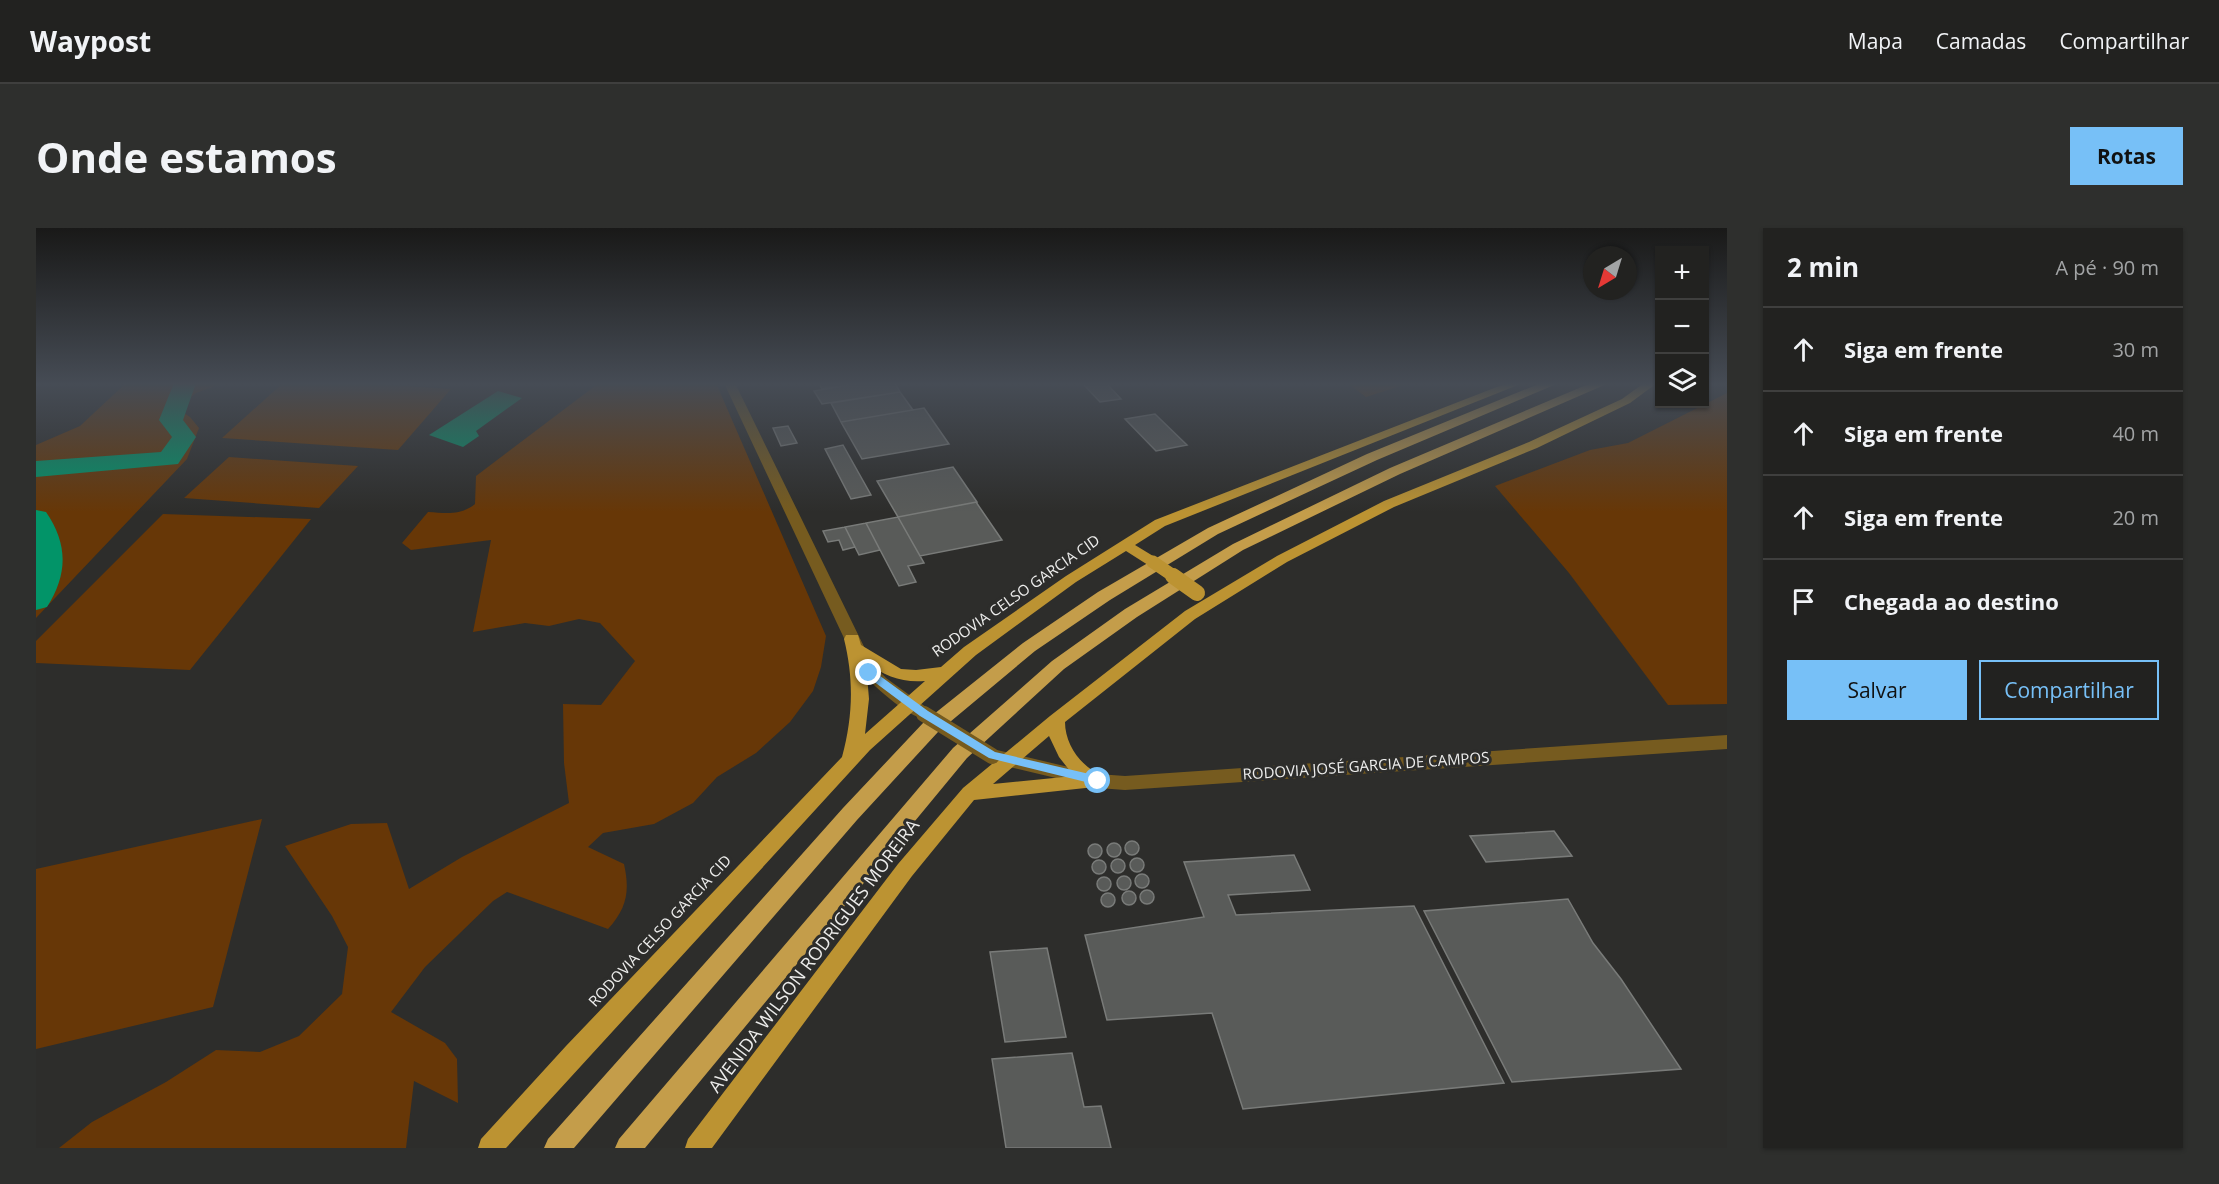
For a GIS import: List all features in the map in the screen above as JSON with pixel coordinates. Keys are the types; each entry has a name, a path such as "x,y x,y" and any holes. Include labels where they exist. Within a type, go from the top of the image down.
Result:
{"highway":[{"name":"RODOVIA CELSO GARCIA CID","path":"490,1148 574,1054 849,762 916,708 942,673 1071,579 1160,523 1410,426"},
{"path":"556,1148 850,814 931,727 1029,647 1104,596 1213,531 1372,457 1449,426"},
{"path":"628,1148 960,753 1058,666 1131,613 1238,547 1395,471 1503,426"},
{"path":"969,793 1000,758 1056,720 1203,597 1389,504 1533,445 1573,426"},
{"path":"1126,544 1203,597"},
{"path":"855,644 894,674 904,676 942,673"},
{"path":"849,762 861,721 862,703 855,644"},
{"path":"1056,720 1056,728 1066,758 1093,779"},
{"path":"969,793 1093,779"},
{"name":"AVENIDA WILSON RODRIGUES MOREIRA","path":"697,1148 905,870 969,793"}],"street":[{"name":"RODOVIA JOSÉ GARCIA DE CAMPOS","path":"749,426 869,673 916,708 1000,758 1093,779 1125,783 1727,742"}],"shaded area":[{"path":"80,426 197,426 199,428 187,459 36,618 36,445"},
{"path":"235,426 419,426 398,450 222,438"},
{"path":"443,426 483,426 476,431 479,436 463,447 429,435"},
{"path":"542,426 735,426 826,636 821,667 813,691 790,722 756,753 717,777 693,803 654,824 603,833 588,847 624,864 627,891 619,914 608,929 507,892 493,901 425,967 391,1012 445,1043 457,1059 458,1103 414,1081 406,1148 59,1148 92,1122 166,1082 216,1050 260,1052 299,1036 342,994 348,947 332,916 285,846 351,824 387,823 409,889 462,857 569,803 564,763 563,704 601,705 635,661 600,623 579,619 549,626 525,623 473,632 491,540 411,550 402,543 428,512 458,512 475,504 476,476"},
{"path":"1662,426 1727,426 1727,704 1668,705 1569,573 1495,486 1590,450 1628,443"},
{"path":"229,457 358,466 319,508 184,498"},
{"path":"163,514 311,519 190,670 36,663 36,641"},
{"path":"262,819 213,1007 36,1049 36,869"}],"building":[{"path":"788,426 797,443 781,446 773,428"},
{"path":"843,426 936,426 949,444 862,459"},
{"path":"1132,426 1167,426 1187,445 1156,451"},
{"path":"843,445 871,495 851,499 825,449"},
{"path":"953,467 977,502 898,517 877,481"},
{"path":"976,502 1002,540 920,556 898,517"},
{"path":"898,517 924,563 908,566 916,582 899,586 866,523"},
{"path":"866,523 880,550 859,555 845,527"},
{"path":"845,527 855,547 843,550 839,540 828,542 823,531"},
{"path":"1554,831 1572,856 1486,862 1470,836"},
{"path":"1132,841 1137,843 1139,848 1137,853 1132,855 1127,853 1125,848 1127,843"},
{"path":"1114,843 1119,845 1121,850 1119,855 1114,857 1109,855 1107,850 1109,845"},
{"path":"1095,844 1100,846 1102,851 1100,856 1095,858 1090,856 1088,851 1090,846"},
{"path":"1294,855 1310,890 1228,895 1236,915 1414,906 1504,1083 1243,1109 1212,1013 1107,1020 1085,935 1204,917 1184,862"},
{"path":"1137,858 1142,860 1144,865 1142,870 1137,872 1132,870 1130,865 1132,860"},
{"path":"1118,859 1123,861 1125,866 1123,871 1118,873 1113,871 1111,866 1113,861"},
{"path":"1099,860 1104,862 1106,867 1104,872 1099,874 1094,872 1092,867 1094,862"},
{"path":"1142,874 1147,876 1149,881 1147,886 1142,888 1137,886 1135,881 1137,876"},
{"path":"1124,876 1129,878 1131,883 1129,888 1124,890 1119,888 1117,883 1119,878"},
{"path":"1104,877 1109,879 1111,884 1109,889 1104,891 1099,889 1097,884 1099,879"},
{"path":"1144,890 1150,890 1154,897 1150,904 1144,904 1140,900 1140,894"},
{"path":"1126,891 1132,891 1136,898 1132,905 1126,905 1122,901 1122,895"},
{"path":"1105,893 1111,893 1115,900 1111,907 1105,907 1101,903 1101,897"},
{"path":"1568,899 1593,943 1621,979 1681,1069 1512,1082 1424,911"},
{"path":"1047,948 1066,1037 1005,1042 990,952"},
{"path":"1072,1053 1084,1107 1101,1106 1111,1148 1006,1148 992,1059"}],"waterway":[{"path":"36,469 169,459 184,437 176,426"},
{"path":"36,518 47,540 50,558 46,577 36,600"}],"route":[{"path":"869,673 924,714 992,756 1098,781"}]}
